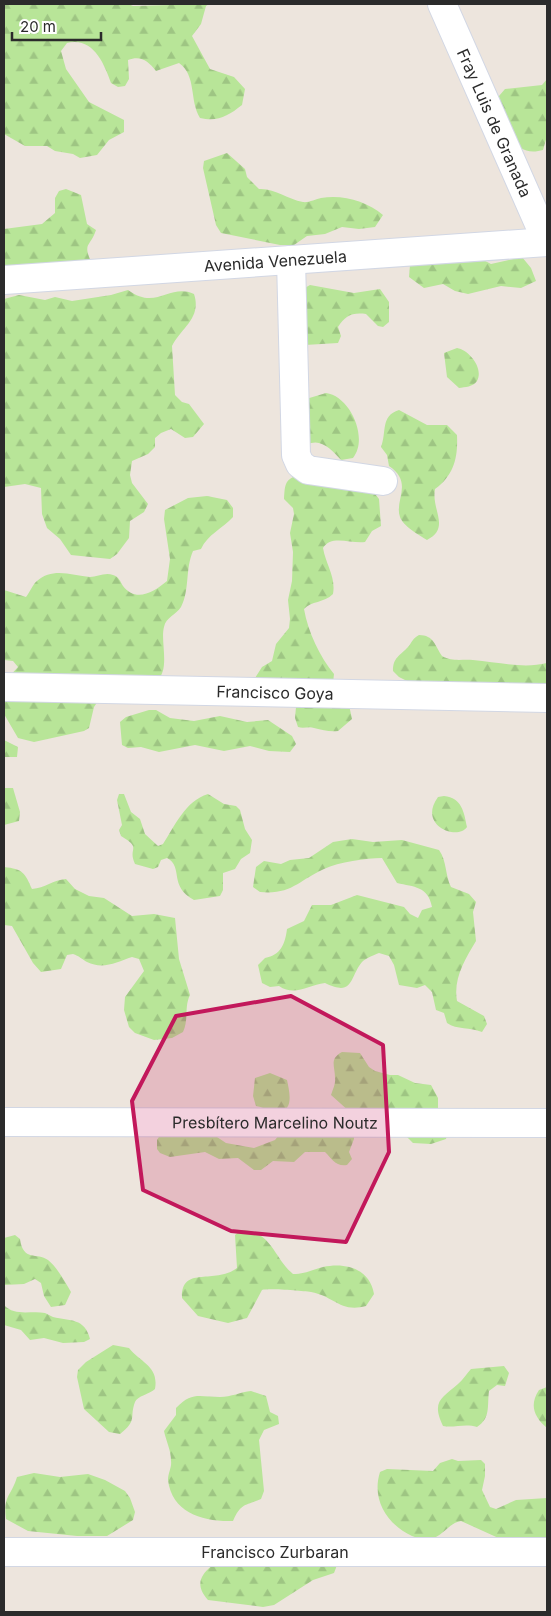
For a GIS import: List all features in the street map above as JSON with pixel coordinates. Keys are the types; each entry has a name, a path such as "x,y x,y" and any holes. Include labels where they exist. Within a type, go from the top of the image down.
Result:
{"street":[{"name":"Fray Luis de Granada","path":"442,4 547,242"},
{"name":"Avenida Venezuela","path":"4,280 547,242"},
{"path":"291,260 296,455 300,464 308,470 383,481"},
{"name":"Francisco Goya","path":"4,687 547,698"},
{"name":"Presbítero Marcelino Noutz","path":"4,1122 547,1123"},
{"name":"Francisco Zurbaran","path":"4,1552 547,1552"}],"highlighted area":[{"path":"291,996 383,1045 389,1152 346,1242 231,1231 143,1190 132,1101 176,1016"}],"green space":[{"path":"4,4 128,4 133,6 209,4 206,6 201,24 192,36 210,69 234,77 245,89 242,105 218,119 200,118 195,104 191,81 185,68 179,63 156,71 144,60 137,58 128,60 129,79 125,86 118,87 111,83 101,60 91,48 76,42 67,43 61,51 66,69 89,102 124,120 124,132 109,140 97,155 80,158 73,154 55,151 47,146 25,146 4,134"},
{"path":"547,79 547,136 543,150 529,151 520,147 510,131 499,96 505,89 542,85"},
{"path":"227,153 245,169 247,177 259,189 270,190 303,202 329,197 346,198 362,202 383,215 375,227 359,229 342,227 325,234 307,236 294,245 280,245 221,233 216,225 203,168 204,161"},
{"path":"66,189 81,195 87,224 96,230 87,248 92,264 4,273 4,229 42,224 55,213 55,198 59,191"},
{"path":"466,251 491,264 522,257 531,268 536,281 521,288 501,286 468,294 455,291 443,284 424,288 409,277 410,265"},
{"path":"310,285 354,293 380,289 389,302 389,322 383,327 378,326 366,314 353,314 343,320 338,327 341,336 338,343 305,345 280,315 278,303"},
{"path":"128,290 138,296 147,298 155,298 178,292 194,294 196,302 193,316 172,346 175,395 182,402 189,404 204,424 193,437 185,438 171,429 161,433 155,438 155,447 148,454 132,461 130,475 132,483 148,504 144,512 130,521 129,538 117,554 110,559 71,555 60,539 47,528 42,514 41,488 25,484 4,487 4,299 19,295 45,300 55,297 72,301 111,295"},
{"path":"457,348 466,352 477,365 479,376 477,381 471,386 459,388 447,377 444,353"},
{"path":"326,393 335,396 343,402 354,419 358,429 359,440 353,458 341,460 326,446 317,443 307,445 306,399"},
{"path":"399,410 427,425 447,425 457,435 457,451 451,472 435,489 434,497 439,524 438,530 427,540 408,527 400,517 399,504 402,485 396,472 389,466 387,455 381,447 387,420 389,416"},
{"path":"297,476 372,490 379,499 381,526 372,531 365,542 336,540 331,541 323,548 332,576 333,594 304,609 315,644 334,674 333,683 257,682 255,678 262,667 272,661 276,644 289,628 288,600 292,581 293,552 290,533 294,514 293,508 284,499 287,481"},
{"path":"207,496 227,500 233,508 233,517 211,536 201,549 193,551 184,600 181,607 167,621 164,627 164,663 160,676 156,681 144,687 98,701 94,707 89,728 84,731 34,742 18,738 4,714 4,679 7,679 18,667 13,661 4,660 4,590 26,597 36,582 43,577 49,574 62,573 90,577 110,574 117,577 128,591 134,594 139,595 151,592 167,581 170,559 164,519 165,510 188,498"},
{"path":"419,635 424,635 431,639 442,656 450,659 520,665 547,663 547,695 417,686 399,677 393,671 393,666 398,657"},
{"path":"349,705 352,719 338,731 298,727 295,718 296,707"},
{"path":"149,710 156,710 170,718 194,721 220,716 247,722 268,720 292,736 296,744 290,752 269,751 250,746 224,751 195,745 159,752 141,747 128,748 122,745 120,722 126,717"},
{"path":"4,740 18,747 17,757 4,757"},
{"path":"4,788 13,788 20,812 19,821 4,825"},
{"path":"119,794 124,794 131,812 140,819 145,834 158,846 163,844 187,808 200,797 208,794 224,804 236,806 240,810 245,829 252,840 250,853 241,859 235,869 223,873 223,890 220,896 194,900 181,889 175,866 167,858 161,860 158,867 153,869 135,864 133,846 121,836 119,830 122,825 117,800"},
{"path":"444,796 455,800 461,807 467,827 462,831 448,831 441,828 432,816 433,807 438,797"},
{"path":"352,839 373,842 402,840 439,850 451,887 469,894 476,902 473,912 476,941 458,977 456,993 457,1001 484,1016 487,1024 482,1032 455,1027 447,1023 444,1013 436,1010 432,992 425,985 417,988 399,985 394,965 389,956 379,953 362,962 346,987 334,987 325,983 291,990 279,986 270,987 262,983 258,965 281,948 287,929 304,921 312,905 331,905 357,895 404,907 410,914 418,918 422,910 432,907 424,891 397,883 382,858 337,864 315,873 295,886 280,891 260,892 253,887 256,867 264,861 281,864 290,860 309,858 333,842"},
{"path":"4,867 15,869 22,873 32,889 66,879 75,889 89,896 104,898 132,916 154,914 175,918 179,959 190,995 183,1032 172,1038 154,1040 135,1033 129,1027 124,1010 125,997 144,971 139,959 132,957 110,964 99,965 87,962 73,954 67,955 61,969 41,972 33,963 12,926 4,925"},
{"path":"342,1052 360,1053 369,1067 375,1071 398,1075 415,1083 431,1085 438,1098 438,1112 447,1135 446,1139 431,1144 413,1143 403,1133 350,1112 331,1095 335,1082 334,1060"},
{"path":"270,1073 287,1080 290,1097 288,1107 284,1110 272,1111 256,1106 253,1096 255,1078"},
{"path":"353,1126 354,1139 349,1152 352,1159 347,1165 337,1164 325,1152 305,1152 294,1162 273,1161 261,1170 254,1170 238,1158 219,1159 205,1152 170,1157 160,1153 157,1149 157,1140 162,1132 211,1133 226,1143 254,1148 275,1140 283,1130"},
{"path":"241,1230 251,1231 266,1240 293,1274 305,1273 323,1267 348,1267 356,1269 368,1279 374,1294 366,1306 357,1308 343,1306 311,1292 266,1289 262,1290 247,1318 228,1323 198,1316 182,1298 183,1288 193,1278 228,1273 237,1268 235,1235"},
{"path":"15,1235 20,1239 27,1254 48,1260 58,1271 71,1292 65,1305 51,1307 44,1296 41,1283 35,1279 24,1284 4,1285 4,1238"},
{"path":"4,1305 13,1311 40,1312 53,1317 71,1320 84,1327 90,1339 84,1342 63,1343 44,1338 30,1340 21,1330 4,1325"},
{"path":"113,1345 129,1348 152,1370 156,1381 155,1389 136,1400 131,1422 120,1434 109,1432 84,1409 77,1377 78,1370 86,1362"},
{"path":"504,1366 509,1373 505,1386 497,1385 489,1391 488,1411 484,1420 477,1427 468,1425 443,1426 438,1405 443,1397 471,1369"},
{"path":"547,1387 547,1428 536,1415 534,1401 539,1390"},
{"path":"251,1391 266,1396 270,1412 278,1416 279,1424 264,1430 259,1440 264,1491 261,1499 241,1508 233,1521 211,1520 191,1513 182,1508 171,1491 168,1480 171,1457 164,1431 176,1415 176,1408 187,1399 196,1396 224,1397"},
{"path":"452,1459 458,1461 481,1460 485,1464 482,1490 490,1507 496,1509 516,1500 547,1498 547,1560 461,1521 453,1524 439,1535 426,1540 403,1531 389,1518 380,1502 378,1492 380,1472 387,1469 433,1471 440,1463"},
{"path":"34,1473 60,1477 88,1474 105,1480 125,1491 130,1498 135,1512 133,1520 107,1536 77,1536 28,1531 6,1519 5,1511 8,1496 17,1477"},
{"path":"231,1551 339,1560 334,1573 313,1580 274,1605 263,1607 208,1600 202,1592 200,1585 202,1578 205,1572"}]}
